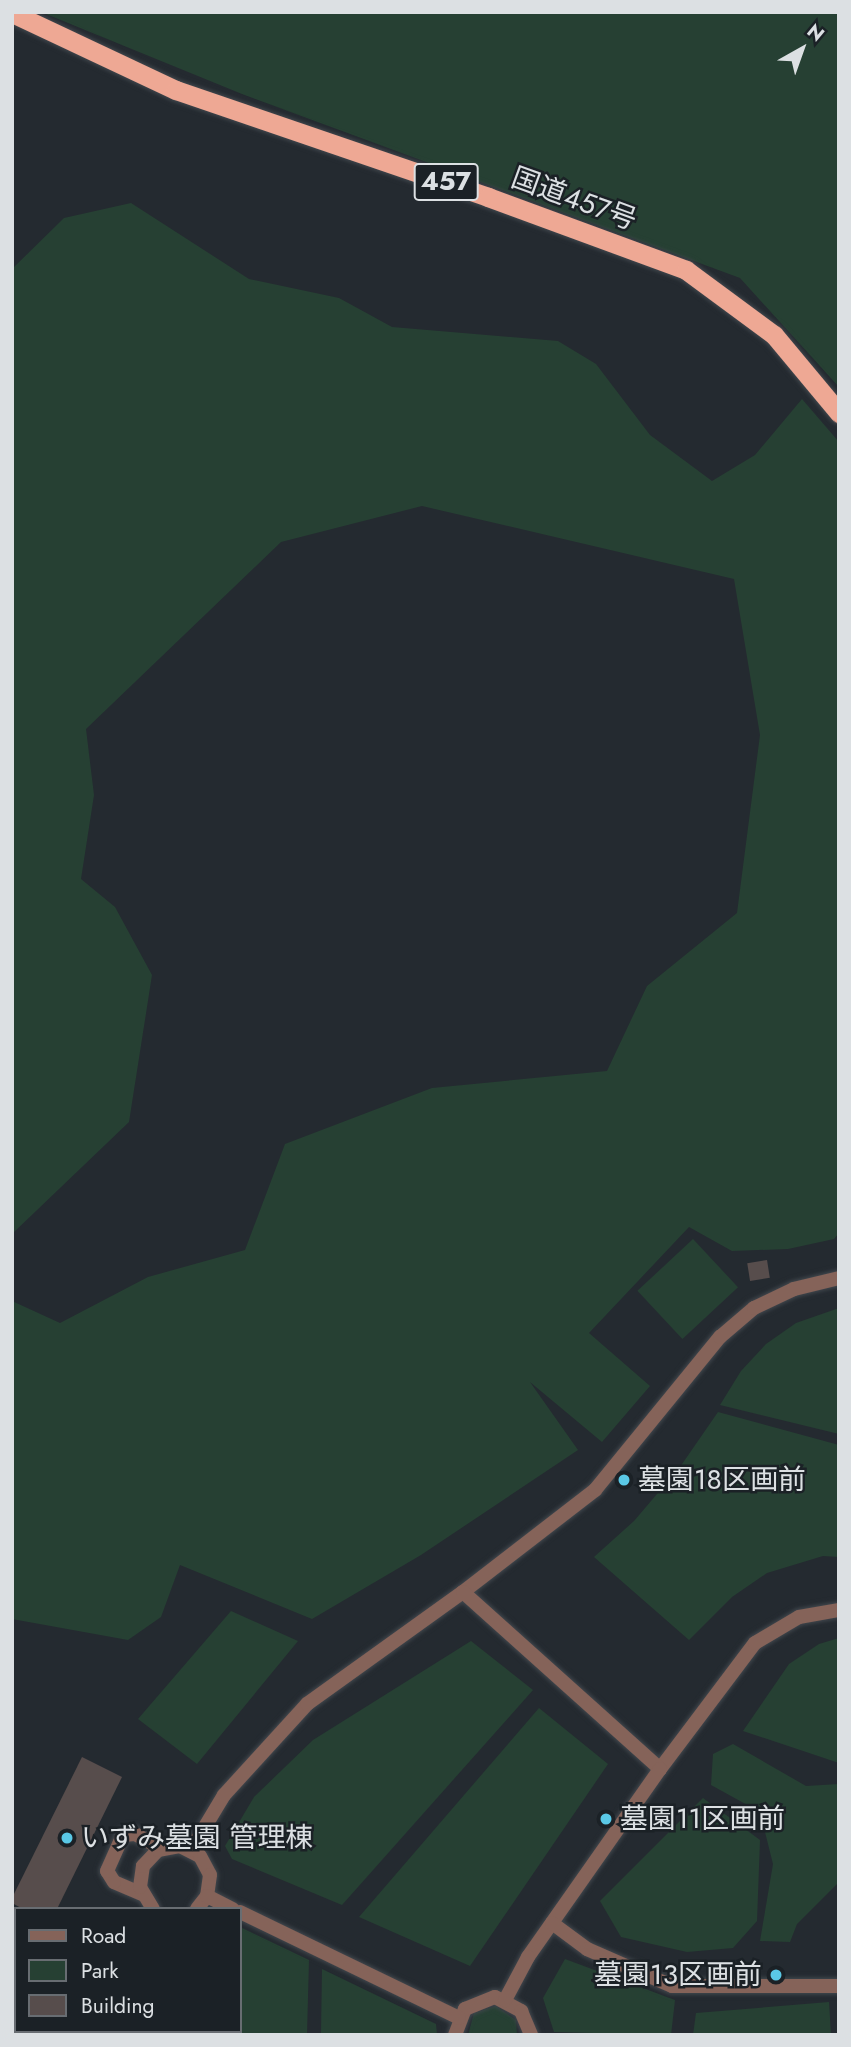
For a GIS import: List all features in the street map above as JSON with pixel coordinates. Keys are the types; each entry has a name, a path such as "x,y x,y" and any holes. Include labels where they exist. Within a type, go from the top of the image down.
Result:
{"highway":[{"name":"国道457号","path":"12,13 176,90 488,197 686,270 774,335 839,413"}],"street":[{"path":"191,1850 224,1795 307,1704 463,1592 595,1490 720,1337 754,1308 794,1289 839,1278"},
{"path":"463,1592 660,1769"},
{"path":"505,2000 552,1923 660,1769 755,1643 799,1617 839,1610"},
{"path":"152,1907 142,1894 114,1882 107,1871 123,1835 135,1834 162,1849 191,1850"},
{"path":"142,1894 143,1866 162,1849"},
{"path":"191,1850 210,1875 207,1896 199,1907"},
{"path":"207,1896 229,1907"},
{"path":"242,1913 459,2018"},
{"path":"552,1923 587,1950 672,1986 839,1986"},
{"path":"455,2035 459,2018 484,1998 505,2000 522,2011 530,2035"}],"green space":[{"path":"41,12 839,12 839,387 740,278 242,94"},
{"path":"131,203 249,279 339,298 392,327 558,341 596,364 650,435 712,481 755,455 802,399 839,442 839,1233 834,1239 788,1249 732,1251 689,1227 589,1333 650,1386 602,1442 530,1382 578,1450 421,1555 312,1619 180,1565 161,1617 128,1640 12,1619 12,1301 60,1323 148,1277 245,1250 285,1144 432,1088 607,1071 647,986 737,913 760,735 734,579 422,506 281,542 86,729 94,795 81,879 115,907 152,975 129,1122 12,1234 12,269 64,218"},
{"path":"693,1239 738,1287 682,1339 637,1291"},
{"path":"839,1308 839,1434 720,1405 741,1371 766,1344 796,1323"},
{"path":"718,1412 839,1445 839,1557 823,1556 767,1573 732,1597 689,1640 594,1557 634,1521 680,1467"},
{"path":"231,1611 298,1641 197,1764 138,1719"},
{"path":"839,1638 839,1763 743,1731 789,1664 819,1644"},
{"path":"471,1641 533,1690 342,1905 232,1859 225,1846 254,1797 313,1740"},
{"path":"539,1708 608,1764 470,1966 359,1917"},
{"path":"733,1744 806,1786 839,1784 839,1882 797,1924 790,1942 760,1941 773,1864 760,1812 711,1785 713,1754"},
{"path":"703,1798 760,1840 757,1921 733,1948 687,1952 621,1937 600,1901"},
{"path":"242,1928 309,1960 307,2035 163,2035 242,2033"},
{"path":"565,1959 675,2000 671,2035 554,2032 543,1998"},
{"path":"322,1969 436,2024 437,2035 321,2035"},
{"path":"829,2002 831,2035 693,2035 696,2013"},
{"path":"496,2006 516,2020 517,2035 468,2035 474,2013"}],"building":[{"path":"767,1260 770,1278 750,1281 747,1263"},
{"name":"いずみ墓園 管理棟","path":"82,1757 122,1777 58,1907 19,1907 12,1903 12,1898"}],"place":[{"name":"墓園18区画前","path":"624,1480"},
{"name":"墓園11区画前","path":"606,1819"},
{"name":"いずみ墓園 管理棟","path":"67,1838"},
{"name":"墓園13区画前","path":"776,1975"}]}
